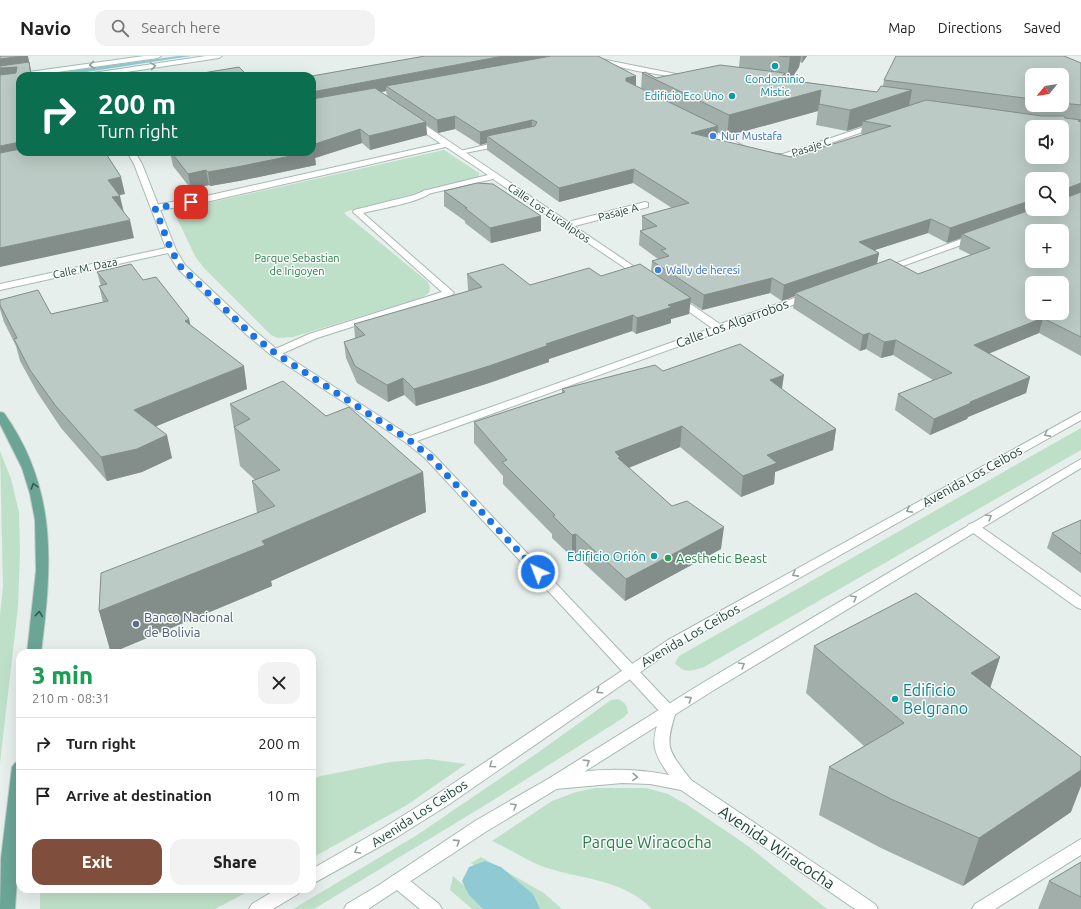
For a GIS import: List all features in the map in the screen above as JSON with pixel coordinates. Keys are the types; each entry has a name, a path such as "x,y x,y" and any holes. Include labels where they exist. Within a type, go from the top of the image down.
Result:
{"main road":[{"path":"0,415 21,453 35,486 42,518 44,565 34,649"},
{"path":"6,909 4,879 16,795"}],"street":[{"path":"43,72 158,56"},
{"path":"113,72 219,56"},
{"path":"568,61 580,57 637,69 694,78 673,82"},
{"path":"0,78 16,76"},
{"name":"Calle Los Eucaliptos","path":"404,114 653,283"},
{"name":"Pasaje C","path":"765,156 784,156 887,122"},
{"path":"694,124 751,152"},
{"path":"460,152 510,141"},
{"path":"155,208 206,199 447,144"},
{"path":"133,156 138,164 171,250 181,267 251,334 275,353 409,440 429,456 631,669 669,712"},
{"path":"275,353 313,336 448,293 357,212 494,176"},
{"name":"Pasaje A","path":"567,225 645,205"},
{"path":"876,272 988,233"},
{"name":"Calle M. Daza","path":"0,287 171,250"},
{"path":"666,292 719,328"},
{"name":"Calle Los Algarrobos","path":"409,440 816,293"},
{"name":"Avenida Los Ceibos","path":"316,876 442,800 631,669 686,636 1081,415"},
{"path":"353,909 481,826 554,783 709,686 1081,463"},
{"path":"974,526 1081,604"},
{"name":"Avenida Wiracocha","path":"669,712 661,735 664,756 685,784 869,909"},
{"name":"Avenida Wiracocha","path":"554,783 593,777 622,776 647,777 685,784"},
{"path":"981,909 1081,846"},
{"path":"398,881 434,909"},
{"path":"258,909 285,893"}],"green space":[{"name":"Parque Sebastian de Irigoyen","path":"444,150 479,173 479,177 344,213 428,282 430,288 429,293 421,298 293,337 278,338 271,335 203,267 195,256 173,210 208,203"},
{"path":"1081,428 1081,450 704,667 688,671 682,669 675,663 679,656"},
{"path":"0,451 11,479 19,512 20,551 18,607 0,763 0,615 3,587"},
{"path":"618,699 625,704 627,708 628,713 623,718 492,801 314,909 293,909 417,835 536,754 611,700"},
{"path":"428,759 466,764 407,805 316,856 316,777 390,762"},
{"name":"Parque Wiracocha","path":"595,788 646,788 668,794 689,806 748,846 827,909 652,909 640,899 616,886 547,868 492,841 552,801 576,792"},
{"path":"481,857 544,893 562,909 527,909 471,863"},
{"path":"453,876 492,909 472,909 450,890"},
{"path":"40,893 245,893 215,909 40,909"}],"building":[{"path":"0,56 23,56 0,59"},
{"path":"425,56 503,56 316,91 316,75"},
{"path":"551,56 598,56 636,76 626,78 626,81 718,126 691,133 791,157 891,126 863,121 926,100 1042,116 1064,116 1065,118 1081,120 1078,121 1081,122 1081,183 1069,188 1069,172 1025,172 1025,202 950,228 931,219 859,242 879,253 784,285 772,278 704,295 652,261 669,256 661,250 666,249 640,231 657,226 642,216 689,203 634,169 559,188 487,136 535,126 537,122 532,120 480,132 455,116 437,120 386,86"},
{"path":"896,56 1064,56 1081,63 1081,105 1069,104 1069,68 1025,68 1025,98 884,80"},
{"path":"29,62 30,72 16,72 17,67 0,68 0,66"},
{"path":"720,65 785,73 780,79 877,92 881,86 912,90 850,110 819,104 821,90 729,115 642,73 645,72 656,78"},
{"path":"239,67 244,72 209,72"},
{"path":"16,73 16,143 0,146 0,75"},
{"path":"375,88 426,122 369,136 360,129 316,144 316,98"},
{"path":"16,150 16,156 108,156 121,177 108,180 120,196 112,197 130,220 0,248 0,153"},
{"path":"174,156 291,156 237,167 208,172 206,170 188,174"},
{"path":"477,183 493,184 541,216 490,228 444,191"},
{"path":"1081,192 1081,337 1047,320 1069,320 1069,276 1025,276 1025,320 1038,320 974,345 1030,377 934,419 898,394 952,373 896,340 884,342 869,333 863,335 795,293 890,259 918,274 990,248 962,234 1025,212 1025,216 1069,216 1069,196"},
{"path":"131,264 143,280 156,277 189,319 185,321 244,366 134,410 167,435 137,449 101,457 55,405 30,370 14,339 17,338 0,305 0,300 38,290 51,314 108,301 99,286 107,284 97,272"},
{"path":"503,264 530,285 589,268 601,276 640,264 691,298 668,305 672,307 637,318 633,315 546,344 549,345 489,366 414,389 403,378 387,385 355,366 344,342 365,335 354,324 482,287 467,274"},
{"path":"740,344 784,375 770,380 836,429 767,455 777,463 743,476 682,426 615,452 620,457 618,458 672,506 687,501 724,527 626,579 576,534 572,535 553,516 555,515 502,462 507,460 474,422 565,392 562,389 655,365 663,371"},
{"path":"283,381 326,416 349,407 423,472 262,541 265,545 99,611 101,573 275,506 252,481 280,470 234,427 250,419 230,404"},
{"path":"1081,520 1081,554 1052,533"},
{"path":"916,593 1000,657 971,673 1081,757 1081,770 979,838 893,800 829,767 904,723 814,646"},
{"path":"1081,862 1081,897 1049,881"}],"waterway":[{"path":"77,72 188,56"},
{"path":"485,881 516,909"}],"place":[{"name":"Condominio Mistic","path":"775,66"},
{"name":"Edificio Eco Uno","path":"732,96"},
{"name":"Nur Mustafa","path":"713,136"},
{"name":"Wally de heresi","path":"658,270"},
{"name":"Edificio Orión","path":"654,556"},
{"name":"Aesthetic Beast","path":"668,558"},
{"name":"Banco Nacional de Bolivia","path":"136,624"},
{"name":"Edificio Belgrano","path":"895,699"}],"route":[{"path":"191,202 155,208 171,250 181,267 251,334 275,353 409,440 429,456 538,572"}]}
